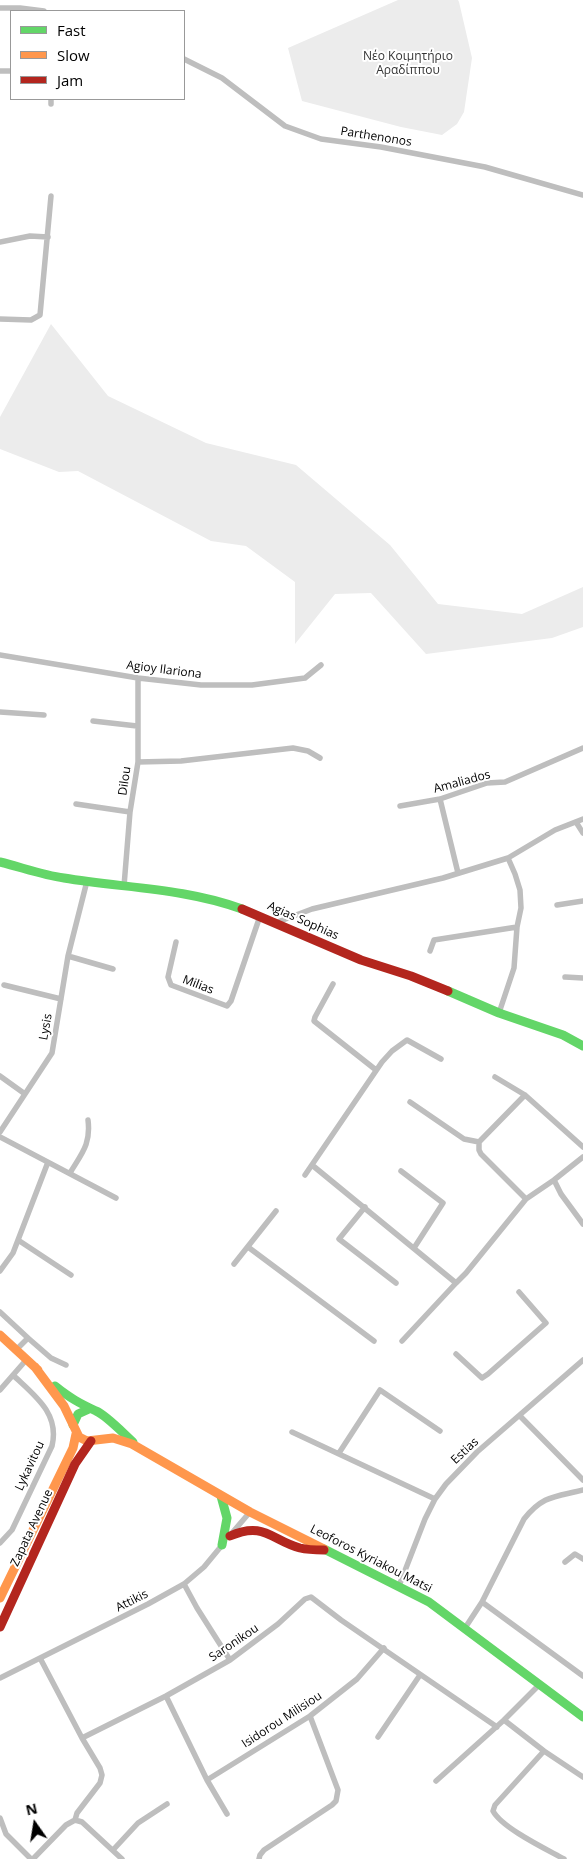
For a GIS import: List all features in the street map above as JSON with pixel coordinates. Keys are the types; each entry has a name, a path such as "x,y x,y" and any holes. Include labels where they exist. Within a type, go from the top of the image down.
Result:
{"main road":[{"name":"Agias Sophias","path":"0,862 62,878 204,897 260,916 361,960 411,976 499,1013 563,1035 583,1046"},
{"name":"Leoforos Kyriakou Matsi","path":"0,1335 64,1394 89,1409 97,1411 145,1451"},
{"name":"Leoforos Kyriakou Matsi","path":"35,1367 59,1398 74,1430 82,1440 118,1439 145,1451 250,1512 429,1602 583,1718"},
{"path":"74,1430 78,1414 89,1409"},
{"path":"95,1440 105,1428 103,1417"},
{"name":"Zapata Avenue","path":"0,1598 73,1448 74,1430"},
{"name":"Zapata Avenue","path":"0,1627 75,1464 84,1449 95,1440"},
{"path":"221,1496 227,1518 222,1545"},
{"path":"230,1536 241,1530 254,1529 271,1534 300,1548 327,1550"}],"street":[{"path":"0,8 36,10"},
{"name":"Parthenonos","path":"185,60 222,78 285,126 321,139 389,148 485,167 583,195"},
{"path":"0,319 31,320 40,315 52,196"},
{"path":"0,242 30,236 48,237"},
{"name":"Agioy Ilariona","path":"0,655 138,678 201,685 252,685 305,678 321,665"},
{"name":"Dilou","path":"124,886 130,812 138,762 138,678"},
{"path":"0,712 44,715"},
{"path":"92,721 137,726"},
{"path":"138,762 181,761 293,748 308,751 320,758"},
{"name":"Amaliados","path":"400,806 440,799 487,783 505,782 583,748"},
{"path":"440,799 458,873"},
{"path":"76,804 130,812"},
{"path":"275,923 312,909 417,885 508,858 556,830 583,819"},
{"path":"576,822 583,833"},
{"path":"499,1013 514,968 517,927 521,908 520,890 516,874 508,858"},
{"name":"Lysis","path":"0,1132 52,1053 68,956 87,881"},
{"path":"557,905 583,901"},
{"name":"Milias","path":"176,942 168,977 171,985 227,1006 231,1001 260,916"},
{"path":"430,951 434,940 517,927"},
{"path":"68,956 113,969"},
{"path":"564,977 583,978"},
{"path":"332,984 314,1021 376,1070"},
{"path":"4,985 61,999"},
{"path":"305,1175 376,1070 392,1051 407,1040 441,1059"},
{"path":"0,1076 24,1094"},
{"path":"495,1077 524,1095 583,1148"},
{"path":"524,1095 479,1142 479,1150 526,1199"},
{"path":"410,1102 464,1139 479,1142"},
{"path":"70,1173 86,1146 90,1135 88,1120"},
{"path":"0,1137 116,1198"},
{"path":"402,1341 466,1273 526,1199 583,1157"},
{"path":"0,1271 13,1252 48,1162"},
{"path":"312,1165 456,1283"},
{"path":"401,1171 443,1203 414,1248"},
{"path":"554,1180 561,1194 583,1224"},
{"path":"365,1207 340,1239 396,1283"},
{"path":"234,1264 276,1211"},
{"path":"18,1240 70,1275"},
{"path":"248,1247 374,1341"},
{"path":"456,1354 482,1378 546,1323 519,1292"},
{"path":"0,1312 51,1358 66,1365"},
{"path":"17,1349 28,1338"},
{"path":"0,1390 27,1359"},
{"name":"Estias","path":"399,1586 435,1499 446,1484 466,1462 583,1360"},
{"name":"Lykavitou","path":"0,1543 12,1530 52,1446 54,1436 53,1422 47,1410 14,1375"},
{"path":"339,1453 380,1390 440,1431"},
{"path":"520,1416 583,1480"},
{"path":"292,1432 435,1499"},
{"path":"465,1628 482,1602 524,1519 532,1508 548,1498 583,1490"},
{"name":"Attikis","path":"0,1678 184,1584 204,1567 250,1512"},
{"path":"565,1562 575,1554 583,1559"},
{"path":"184,1584 230,1660"},
{"name":"Saronikou","path":"82,1738 166,1696 230,1660 278,1624 306,1599 312,1597 341,1620 384,1648"},
{"path":"482,1602 583,1676"},
{"path":"384,1648 497,1727"},
{"name":"Isidorou Milisiou","path":"207,1780 310,1716 357,1679 384,1648"},
{"path":"0,1818 6,1834 32,1859 66,1825 75,1820 77,1813 100,1783 102,1775 100,1768 40,1658"},
{"path":"378,1737 420,1674"},
{"path":"436,1781 497,1727 539,1685"},
{"path":"166,1696 207,1780 227,1814"},
{"path":"259,1859 264,1850 336,1801 338,1790 310,1716"},
{"path":"504,1720 544,1751 583,1777"},
{"path":"544,1751 495,1805 492,1811 517,1832 564,1859"},
{"path":"113,1850 138,1824 167,1804"},
{"path":"75,1820 82,1822 122,1859"}],"green space":[{"name":"Νέο Κοιμητήριο Αραδίππου","path":"398,0 458,0 459,2 472,58 464,112 457,124 442,135 401,127 302,101 288,48"},
{"path":"51,324 108,396 206,443 296,465 390,545 438,604 522,614 583,587 583,627 552,638 426,654 371,593 335,594 295,644 295,582 246,546 211,541 78,471 59,472 0,449 0,417"}],"traffic: fast":[{"path":"0,862 56,877 154,889 198,897 242,909"},
{"path":"448,991 499,1013 563,1035 583,1046"},
{"path":"55,1386 65,1394 105,1416 133,1442"},
{"path":"73,1425 78,1414 89,1409"},
{"path":"221,1496 227,1518 222,1545"},
{"path":"324,1549 429,1602 583,1717"}],"traffic: slow":[{"path":"0,1335 38,1370"},
{"path":"35,1367 64,1406 79,1437 87,1441 113,1438 132,1444 250,1512 324,1549"},
{"path":"0,1598 73,1448 76,1434"}],"traffic: jam":[{"path":"242,909 361,960 411,976 448,991"},
{"path":"0,1627 75,1464 91,1441"},
{"path":"230,1536 251,1530 259,1531 300,1548 324,1550"}]}
